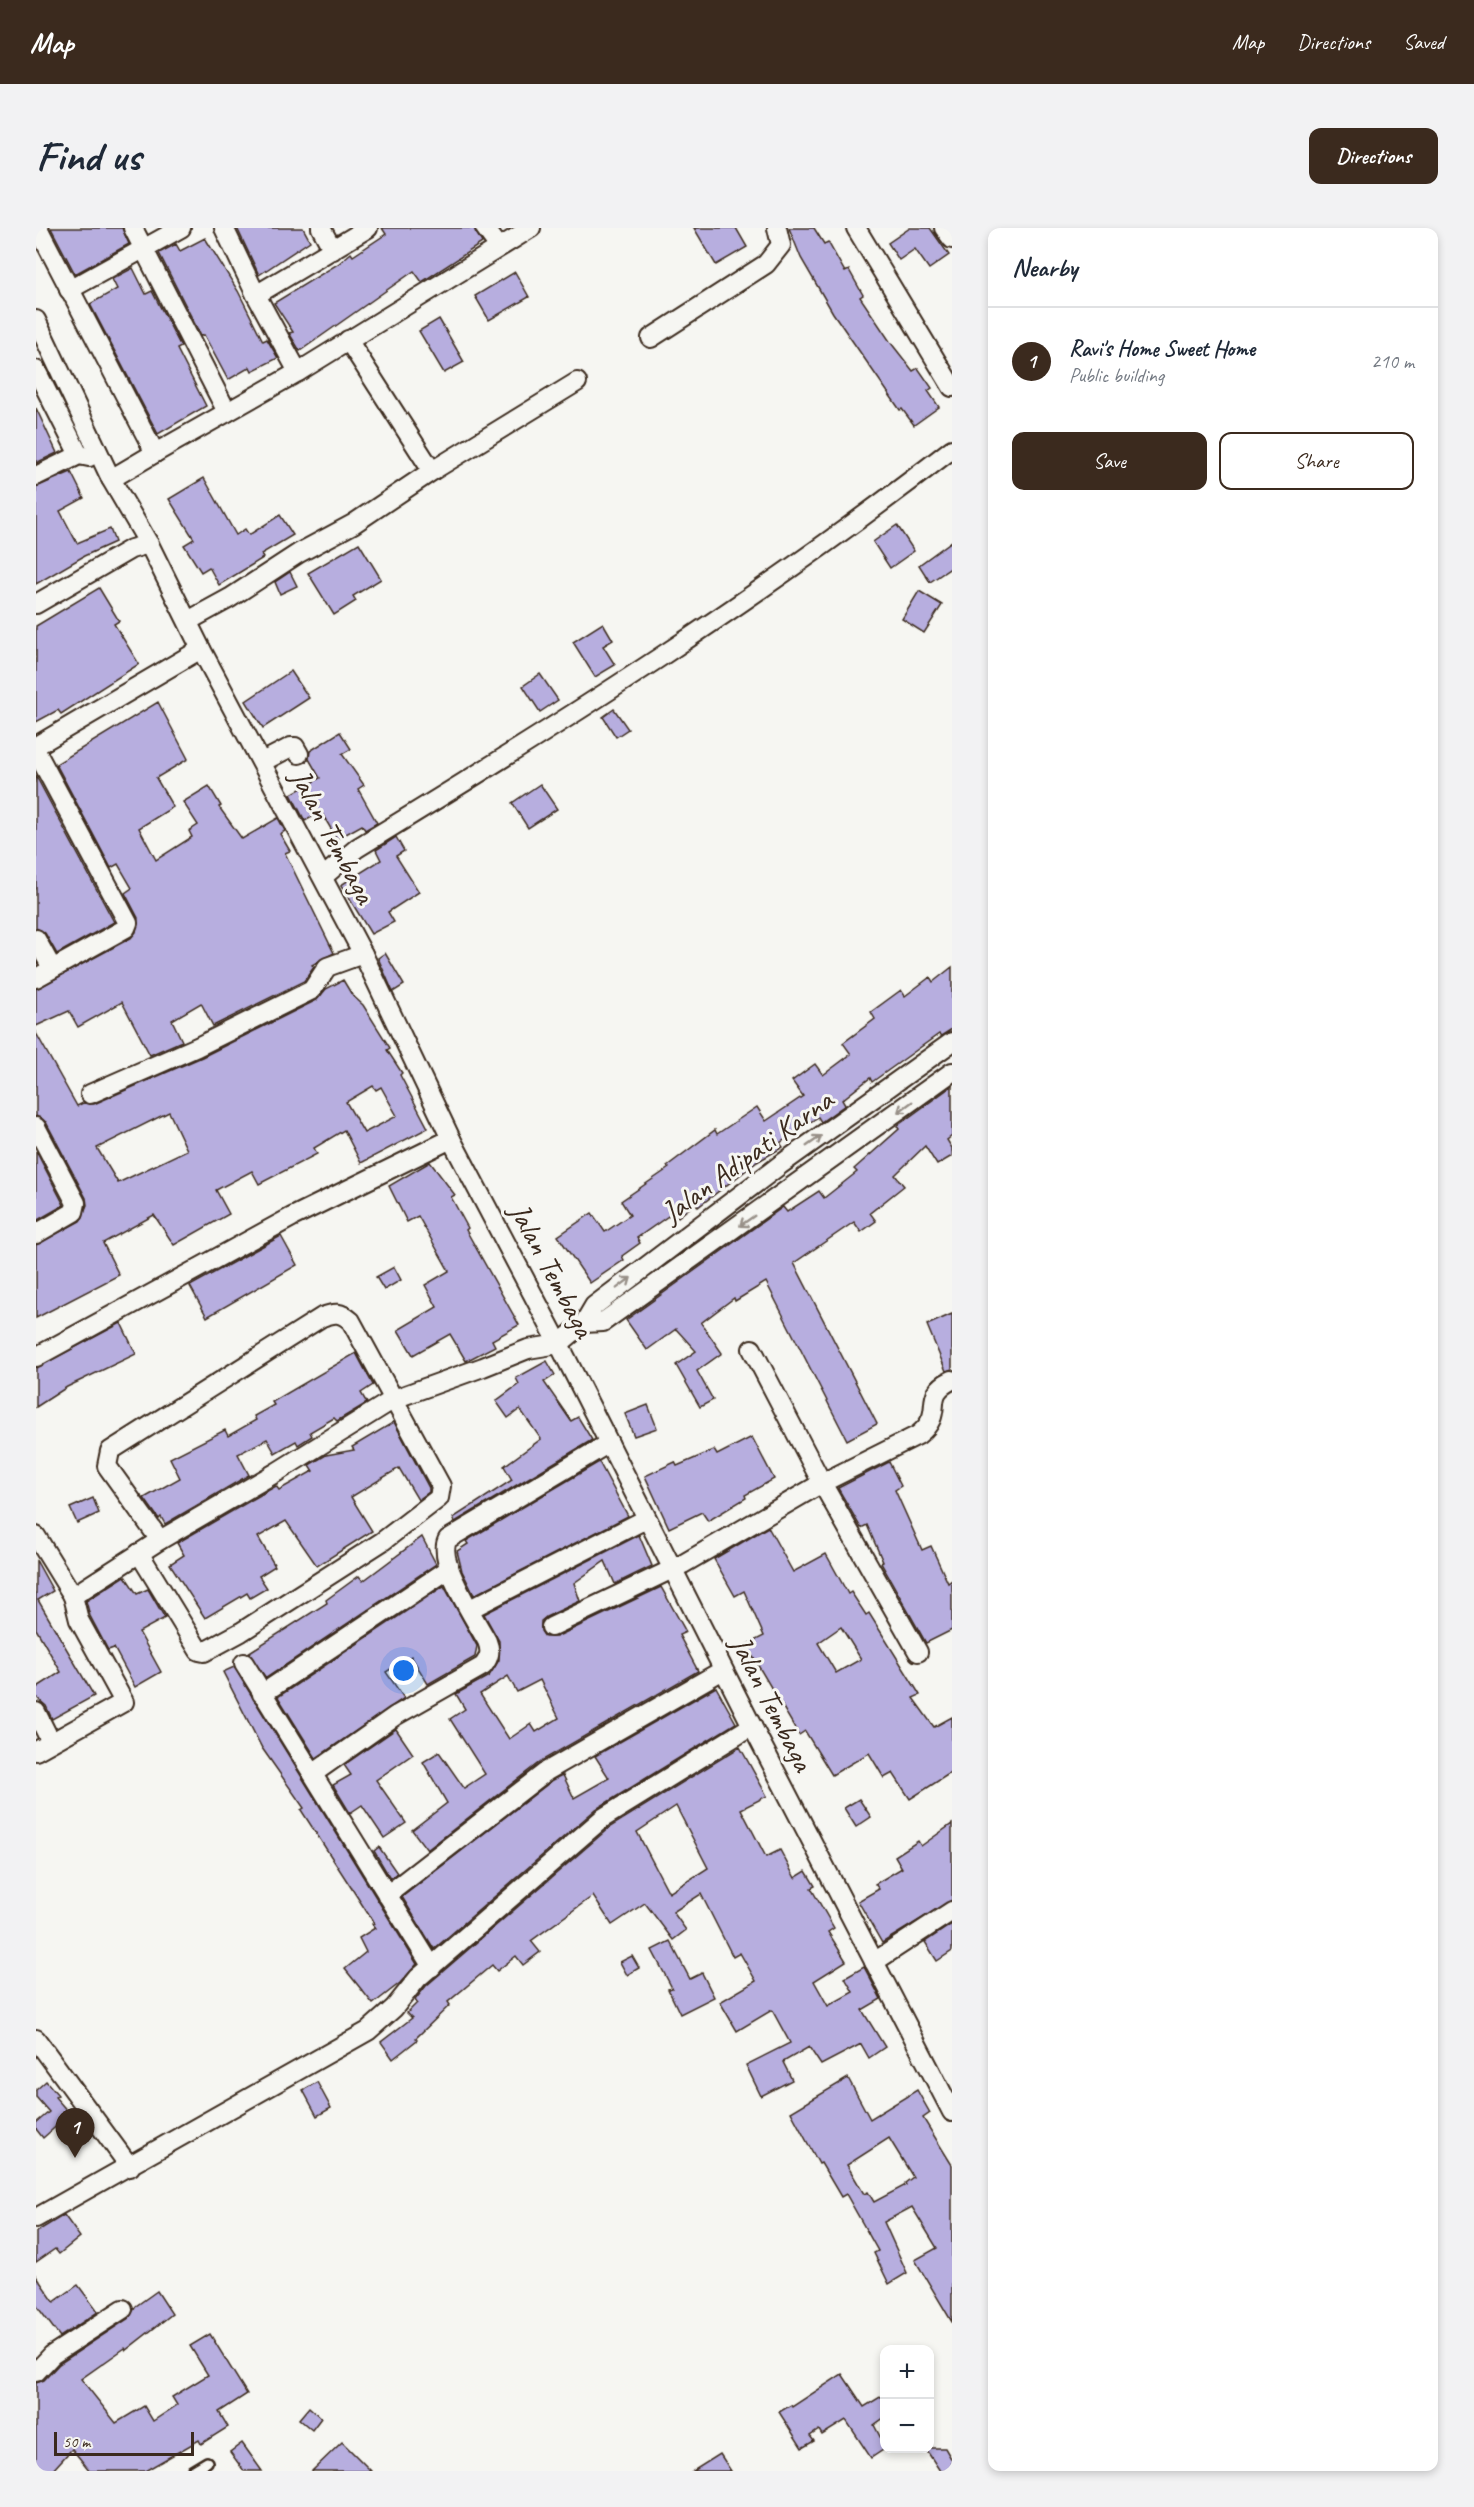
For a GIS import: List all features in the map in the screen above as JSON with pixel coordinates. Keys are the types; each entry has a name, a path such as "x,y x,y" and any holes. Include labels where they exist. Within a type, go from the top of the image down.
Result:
{"street":[{"path":"38,228 149,456"},
{"path":"133,228 227,412"},
{"path":"69,290 181,228"},
{"path":"224,228 256,295 298,372"},
{"path":"321,228 333,250"},
{"path":"256,295 368,228"},
{"path":"485,228 499,247"},
{"path":"111,479 298,372 531,228"},
{"path":"651,338 766,264 781,244 777,228"},
{"path":"856,228 952,387"},
{"path":"944,228 952,239"},
{"name":"Jalan Tembaga","path":"36,320 111,479 149,544 201,649 270,758 323,877 363,954 451,1139 573,1333 609,1443 646,1519 678,1567 723,1670 952,2112"},
{"path":"348,340 432,471"},
{"path":"36,370 79,455"},
{"path":"188,621 230,598 299,553 353,524 432,471 577,382"},
{"path":"323,877 357,848 675,648 858,522 952,449"},
{"path":"36,476 79,455 94,458 100,455"},
{"path":"36,604 131,549 149,544"},
{"path":"36,746 201,649"},
{"path":"270,758 293,747 299,754"},
{"path":"36,751 128,923 117,933 44,973 36,939"},
{"path":"90,1094 197,1047 312,990 327,968 363,954"},
{"name":"Jalan Adipati Karna","path":"573,1333 594,1306 780,1165 951,1045"},
{"name":"Jalan Adipati Karna","path":"573,1333 603,1322 795,1187 952,1072"},
{"path":"36,1127 76,1203 74,1212 36,1234"},
{"path":"36,1357 292,1217 451,1139"},
{"path":"780,1165 795,1187"},
{"path":"139,1553 199,1651 210,1650 383,1540 439,1498 441,1486 351,1321 344,1314 334,1312 322,1317 111,1451 107,1466 160,1540"},
{"path":"73,1596 160,1540 277,1472 394,1398 573,1333"},
{"path":"752,1349 822,1483 918,1652"},
{"path":"552,1627 678,1567 822,1483 923,1431 934,1416 934,1392 952,1380"},
{"path":"314,1773 395,1716 483,1666 488,1660 490,1648 449,1569 444,1550 448,1539 609,1443"},
{"path":"470,1610 646,1519"},
{"path":"36,1536 73,1596 79,1620 124,1702 44,1747 36,1712"},
{"path":"262,1694 449,1569"},
{"path":"244,1663 432,1967"},
{"path":"387,1895 452,1847 547,1771 723,1670"},
{"path":"36,2218 130,2168 368,2031 394,2008 406,1990 603,1818 752,1726"},
{"path":"874,1962 952,1911"},
{"path":"36,2039 130,2168"},
{"path":"36,2372 52,2355 123,2309"}],"lane":[{"path":"192,2471 207,2462"}],"building":[{"path":"51,228 122,228 129,244 75,274"},
{"path":"237,228 303,228 310,241 259,275"},
{"path":"382,228 474,228 482,243 422,282 414,271 300,351 289,333 293,332 274,303 338,264 351,253 353,256 386,234"},
{"path":"694,228 736,228 747,247 716,265"},
{"path":"789,228 814,228 824,244 828,242 845,272 849,270 863,295 860,297 891,343 913,371 918,368 932,388 928,391 939,407 914,425 902,409 900,410 833,313 801,258"},
{"path":"910,228 930,228 949,255 929,269 915,249 899,260 888,243"},
{"path":"205,238 238,291 263,341 267,339 278,358 252,371 250,367 228,380 204,335 201,336 159,253 176,244 180,251"},
{"path":"133,268 146,294 152,291 181,347 177,349 206,406 158,434 90,304 117,289 112,279"},
{"path":"515,272 529,297 489,320 475,296"},
{"path":"439,319 464,362 444,373 419,331"},
{"path":"36,408 57,453 36,463"},
{"path":"71,472 84,498 60,511 77,543 110,529 115,542 84,556 36,584 36,487"},
{"path":"204,478 236,535 245,529 249,535 280,515 293,535 261,554 263,558 219,585 209,567 201,572 184,545 194,539 169,499"},
{"path":"897,525 914,551 890,568 873,542"},
{"path":"952,541 952,567 930,582 919,565"},
{"path":"359,543 381,579 353,596 356,601 334,615 308,573"},
{"path":"290,572 297,586 280,594 275,582"},
{"path":"99,588 119,621 114,624 139,664 61,714 58,710 36,722 36,626"},
{"path":"919,591 942,605 924,633 902,619"},
{"path":"603,623 613,640 603,646 615,665 595,677 573,642"},
{"path":"291,671 309,698 263,728 246,701"},
{"path":"540,674 558,700 540,712 523,686"},
{"path":"158,702 188,759 156,778 173,807 139,828 156,860 192,837 189,831 198,825 183,802 209,786 221,806 219,807 242,839 278,818 285,831 280,834 290,851 285,853 334,953 312,965 314,967 304,981 213,1026 201,1003 172,1020 182,1041 150,1055 122,1002 78,1027 69,1011 36,1026 36,989 131,938 136,932 138,918 125,893 132,888 118,864 111,868 56,764"},
{"path":"614,709 628,729 616,737 603,717"},
{"path":"340,732 351,749 342,754 364,785 358,789 377,823 365,830 362,825 337,839 321,812 305,821 291,794 320,778 309,759 310,751"},
{"path":"36,776 114,922 57,954 45,933 36,928"},
{"path":"540,784 557,809 528,828 512,803"},
{"path":"396,837 404,851 396,856 419,892 388,912 394,922 371,934 341,885 381,860 376,850"},
{"path":"385,953 404,985 393,992 378,958"},
{"path":"952,967 952,1029 941,1036 939,1034 872,1082 870,1078 842,1100 845,1105 821,1122 818,1117 780,1143 783,1147 757,1162 698,1207 696,1203 678,1217 674,1212 637,1238 640,1243 622,1256 624,1260 590,1283 558,1236 592,1213 605,1232 630,1215 621,1201 669,1168 667,1166 715,1130 717,1134 757,1107 766,1121 803,1096 792,1081 815,1064 823,1075 851,1054 843,1043 875,1019 871,1012 901,990 905,996 930,977 933,982"},
{"path":"343,980 352,995 363,1005 390,1048 387,1050 402,1073 400,1075 428,1128 361,1163 344,1130 314,1148 317,1154 259,1184 252,1171 216,1190 229,1214 174,1245 154,1215 103,1243 119,1275 36,1318 36,1245 80,1221 87,1205 86,1198 46,1122 36,1116 36,1033 77,1106 83,1103 94,1104 202,1057 317,1000 326,989","holes":["373,1086 376,1090 381,1087 397,1116 364,1133 346,1102","169,1112 187,1150 118,1183 97,1148"]},
{"path":"952,1086 952,1136 947,1140 952,1148 952,1156 937,1165 925,1146 895,1175 904,1186 870,1213 876,1221 861,1232 854,1222 794,1263 877,1424 847,1440 766,1282 735,1301 734,1298 701,1323 722,1353 697,1371 713,1400 700,1407 676,1365 696,1351 676,1329 647,1350 626,1320 783,1207 787,1212 819,1191 824,1198 857,1172 854,1169 899,1129 897,1126"},
{"path":"36,1151 64,1205 36,1221"},
{"path":"430,1162 455,1195 451,1197 468,1228 466,1230 519,1325 492,1340 495,1346 466,1361 450,1334 413,1355 398,1330 437,1307 425,1285 449,1271 418,1216 407,1222 389,1186"},
{"path":"281,1236 297,1265 207,1317 190,1286"},
{"path":"394,1267 401,1280 384,1290 376,1277"},
{"path":"952,1314 952,1369 946,1371 927,1325"},
{"path":"121,1323 136,1354 67,1387 36,1407 36,1368"},
{"path":"356,1353 373,1385 361,1393 367,1403 337,1421 334,1418 310,1432 312,1436 298,1445 296,1441 275,1453 267,1439 238,1454 249,1475 165,1524 161,1517 159,1519 144,1498 180,1478 170,1458 225,1430 228,1436 256,1420 254,1416 274,1405 272,1402"},
{"path":"547,1361 555,1375 544,1382 571,1421 578,1417 592,1440 455,1522 453,1518 512,1480 504,1466 541,1439 520,1409 508,1418 496,1401 519,1384 516,1378"},
{"path":"648,1405 657,1428 634,1436 625,1414"},
{"path":"394,1422 429,1492 418,1500 399,1468 351,1497 372,1531 317,1566 286,1521 258,1537 275,1566 259,1576 267,1588 250,1598 247,1593 205,1618 170,1564 184,1555 177,1543 276,1486 279,1490 313,1471 309,1465 326,1455 354,1450 352,1447"},
{"path":"752,1437 774,1479 745,1495 746,1498 708,1521 702,1512 669,1528 645,1476 675,1462 677,1466 714,1450 717,1455"},
{"path":"599,1462 628,1516 474,1595 462,1571 457,1551 468,1544 466,1541"},
{"path":"889,1462 901,1486 895,1490 922,1550 931,1546 948,1583 952,1580 952,1630 926,1643 881,1563 883,1562 867,1525 861,1528 838,1488"},
{"path":"93,1498 99,1513 77,1523 70,1508"},
{"path":"768,1527 793,1572 826,1554 848,1594 851,1592 866,1615 869,1613 920,1695 913,1698 934,1727 952,1717 952,1772 910,1799 893,1773 884,1778 869,1753 832,1775 805,1731 799,1735 746,1645 764,1636 744,1591 735,1596 714,1559","holes":["841,1627 861,1659 836,1673 818,1643"]},
{"path":"639,1535 652,1566 615,1584 605,1561 574,1583 580,1601 546,1617 541,1621 541,1631 545,1637 556,1637 661,1587 686,1632 679,1635 698,1671 541,1761 427,1850 412,1830 447,1803 423,1762 439,1752 464,1788 485,1774 450,1719 465,1709 456,1694 489,1676 499,1660 499,1641 484,1614","holes":["508,1676 517,1692 540,1680 559,1718 536,1732 531,1724 509,1739 480,1694"]},
{"path":"422,1537 436,1564 266,1678 248,1653 327,1603 326,1600 359,1576 363,1581"},
{"path":"36,1560 53,1591 38,1600 94,1696 52,1719 46,1706 36,1697 36,1688 61,1672 36,1629"},
{"path":"125,1576 137,1594 148,1589 165,1618 139,1632 161,1672 135,1687 114,1648 108,1650 90,1616 86,1601"},
{"path":"444,1586 477,1646 475,1657 428,1684 411,1656 386,1672 404,1698 316,1758 278,1697"},
{"path":"234,1667 417,1964 400,1983 373,2004 345,1969 366,1952 359,1938 375,1928 372,1924 374,1923 301,1810 304,1808 262,1748 223,1672"},
{"path":"716,1687 736,1723 596,1809 434,1949 402,1897 553,1780 563,1775 574,1798 609,1778 595,1756"},
{"path":"396,1729 413,1754 376,1780 406,1823 384,1838 362,1805 350,1813 333,1785 351,1775 344,1765"},
{"path":"740,1747 767,1796 741,1809 766,1857 780,1850 795,1878 806,1871 815,1886 811,1888 834,1928 828,1932 846,1961 814,1981 828,2006 853,1992 845,1978 864,1967 881,1999 862,2010 885,2047 869,2058 861,2044 821,2065 809,2047 783,2062 792,2080 761,2096 746,2065 790,2043 772,2010 737,2031 720,2002 756,1981 740,1953 733,1957 701,1894 673,1912 686,1930 673,1940 645,1903 612,1925 593,1896 531,1941 540,1952 523,1965 516,1956 497,1971 492,1965 448,2002 450,2005 416,2038 417,2040 393,2059 381,2042 412,2018 407,2013 417,2003 415,2000 426,1986 610,1827","holes":["676,1806 708,1868 669,1893 637,1832"]},
{"path":"859,1799 871,1817 856,1827 844,1808"},
{"path":"952,1824 952,1900 882,1943 858,1901 879,1889 875,1884 902,1868 895,1856 918,1841 921,1846"},
{"path":"379,1847 397,1873 390,1878 374,1851"},
{"path":"952,1924 952,1951 937,1961 925,1942"},
{"path":"670,1941 690,1979 702,1973 714,1997 680,2014 668,1989 672,1988 652,1950"},
{"path":"632,1956 639,1968 627,1975 620,1962"},
{"path":"848,2078 870,2119 917,2090 930,2113 923,2118 952,2165 952,2322 915,2260 937,2248 912,2207 884,2222 907,2273 889,2284 874,2253 878,2251 846,2194 841,2197 821,2163 819,2164 791,2112","holes":["889,2138 913,2177 905,2183 906,2185 874,2202 868,2192 864,2194 847,2165"]},
{"path":"46,2081 58,2095 55,2097 70,2114 43,2138 36,2129 36,2123 49,2112 36,2097 36,2090"},
{"path":"317,2082 331,2108 317,2116 303,2090"},
{"path":"64,2215 80,2237 59,2254 55,2249 36,2262 36,2232"},
{"path":"36,2276 54,2302 78,2285 98,2312 60,2337 36,2305"},
{"path":"157,2291 172,2314 126,2350 125,2348 81,2379 116,2423 144,2406 153,2421 177,2405 172,2397 208,2375 190,2346 210,2334 247,2394 219,2412 228,2427 201,2444 199,2440 145,2471 90,2471 72,2449 52,2471 36,2471 36,2383 44,2380 59,2364 129,2318 136,2306"},
{"path":"842,2374 864,2407 880,2397 880,2421 874,2425 880,2436 880,2452 871,2458 846,2420 822,2435 819,2430 810,2436 814,2441 802,2448 779,2412 791,2405 792,2407"},
{"path":"309,2407 321,2418 312,2430 299,2419"},
{"path":"342,2442 371,2471 312,2471"},
{"path":"242,2443 262,2471 244,2471 230,2452"},
{"path":"934,2448 945,2448 952,2460 952,2471 940,2471 928,2453 934,2453"},
{"path":"720,2454 731,2471 693,2471"}],"place":[{"name":"Ravi's Home Sweet Home","path":"75,2158"}]}
